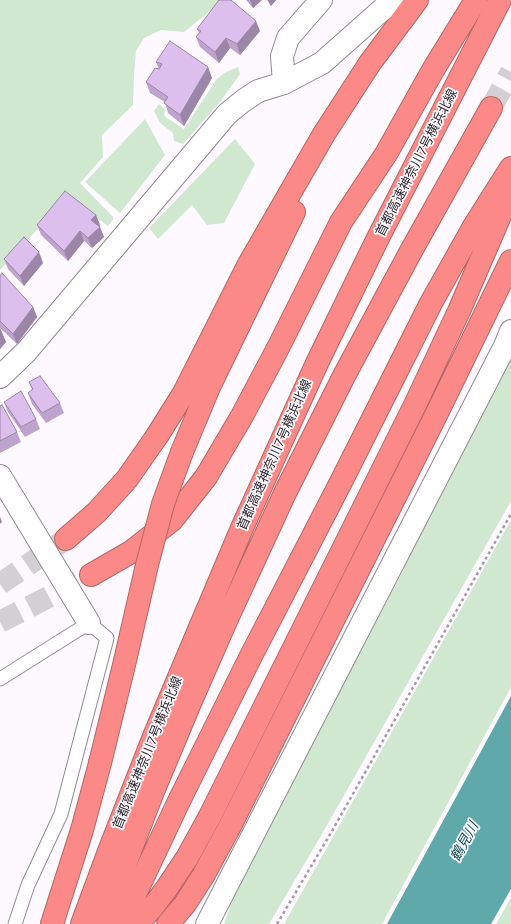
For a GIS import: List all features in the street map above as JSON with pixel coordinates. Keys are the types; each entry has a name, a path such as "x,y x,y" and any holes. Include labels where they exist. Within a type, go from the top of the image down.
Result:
{"highway":[{"path":"66,539 98,512 127,479 157,436 184,393 257,251 324,134 370,63 417,0"},
{"path":"91,575 131,552 172,520 206,477 242,416 341,222 386,154 433,70 476,0"},
{"name":"首都高速神奈川7号横浜北線","path":"82,924 155,734 242,528 325,346 500,0"},
{"path":"52,924 82,830 100,763 151,550 164,504 182,452 208,387 322,155 370,63"},
{"name":"首都高速神奈川7号横浜北線","path":"102,924 154,789 226,620 285,493 345,374 406,260 491,108"},
{"path":"121,924 180,799 251,656 345,475 430,303 473,228 511,168"},
{"path":"137,924 152,908 167,888 187,858 209,818 415,405 459,311 511,190"},
{"path":"168,924 185,904 203,876 229,828 511,261"}],"street":[{"path":"284,83 282,56 288,38 321,0"},
{"path":"0,378 26,352 228,114 258,91 284,83 322,63 393,0"},
{"path":"207,924 501,354 511,331"},
{"path":"0,478 89,622"}],"lane":[{"path":"0,680 89,622 107,638 61,814 28,885 15,924"}],"path":[{"path":"277,924 332,831 511,514"}],"green space":[{"path":"0,0 224,0 184,32 161,30 144,38 136,51 133,105 102,135 103,157 80,183 114,218 108,226 68,196 0,270"},
{"path":"238,67 240,74 220,102 183,144 174,141 173,133 160,123 154,111 159,104 165,109 164,116 184,129 216,80 224,73"},
{"path":"145,119 165,155 120,213 85,182"},
{"path":"235,139 255,164 224,223 207,225 192,205 158,239 149,228"},
{"path":"511,343 511,501 322,834 269,924 224,924 240,877 403,571 411,543"},
{"path":"511,520 511,687 382,924 284,924"},
{"path":"511,898 511,924 496,924"}],"water":[{"name":"鶴見川","path":"511,696 511,889 491,924 387,924"}],"building":[{"path":"219,0 231,0 256,21 237,44 226,38 215,52 196,37 201,31 197,29"},
{"path":"170,41 208,67 180,115 164,103 168,97 146,82 155,68 159,69 162,64 156,62"},
{"path":"65,191 96,215 91,220 100,227 88,238 80,231 64,251 37,225"},
{"path":"24,237 39,252 20,276 4,259"},
{"path":"2,273 33,307 13,334 0,321 0,276"},
{"path":"40,376 60,403 42,413 28,393 33,389 29,382"},
{"path":"21,391 36,419 21,427 4,402"},
{"path":"2,405 17,432 0,441 0,406"}],"tunnel":[{"path":"491,108 511,72"},
{"path":"0,584 66,539"},
{"path":"0,622 91,575"}]}
